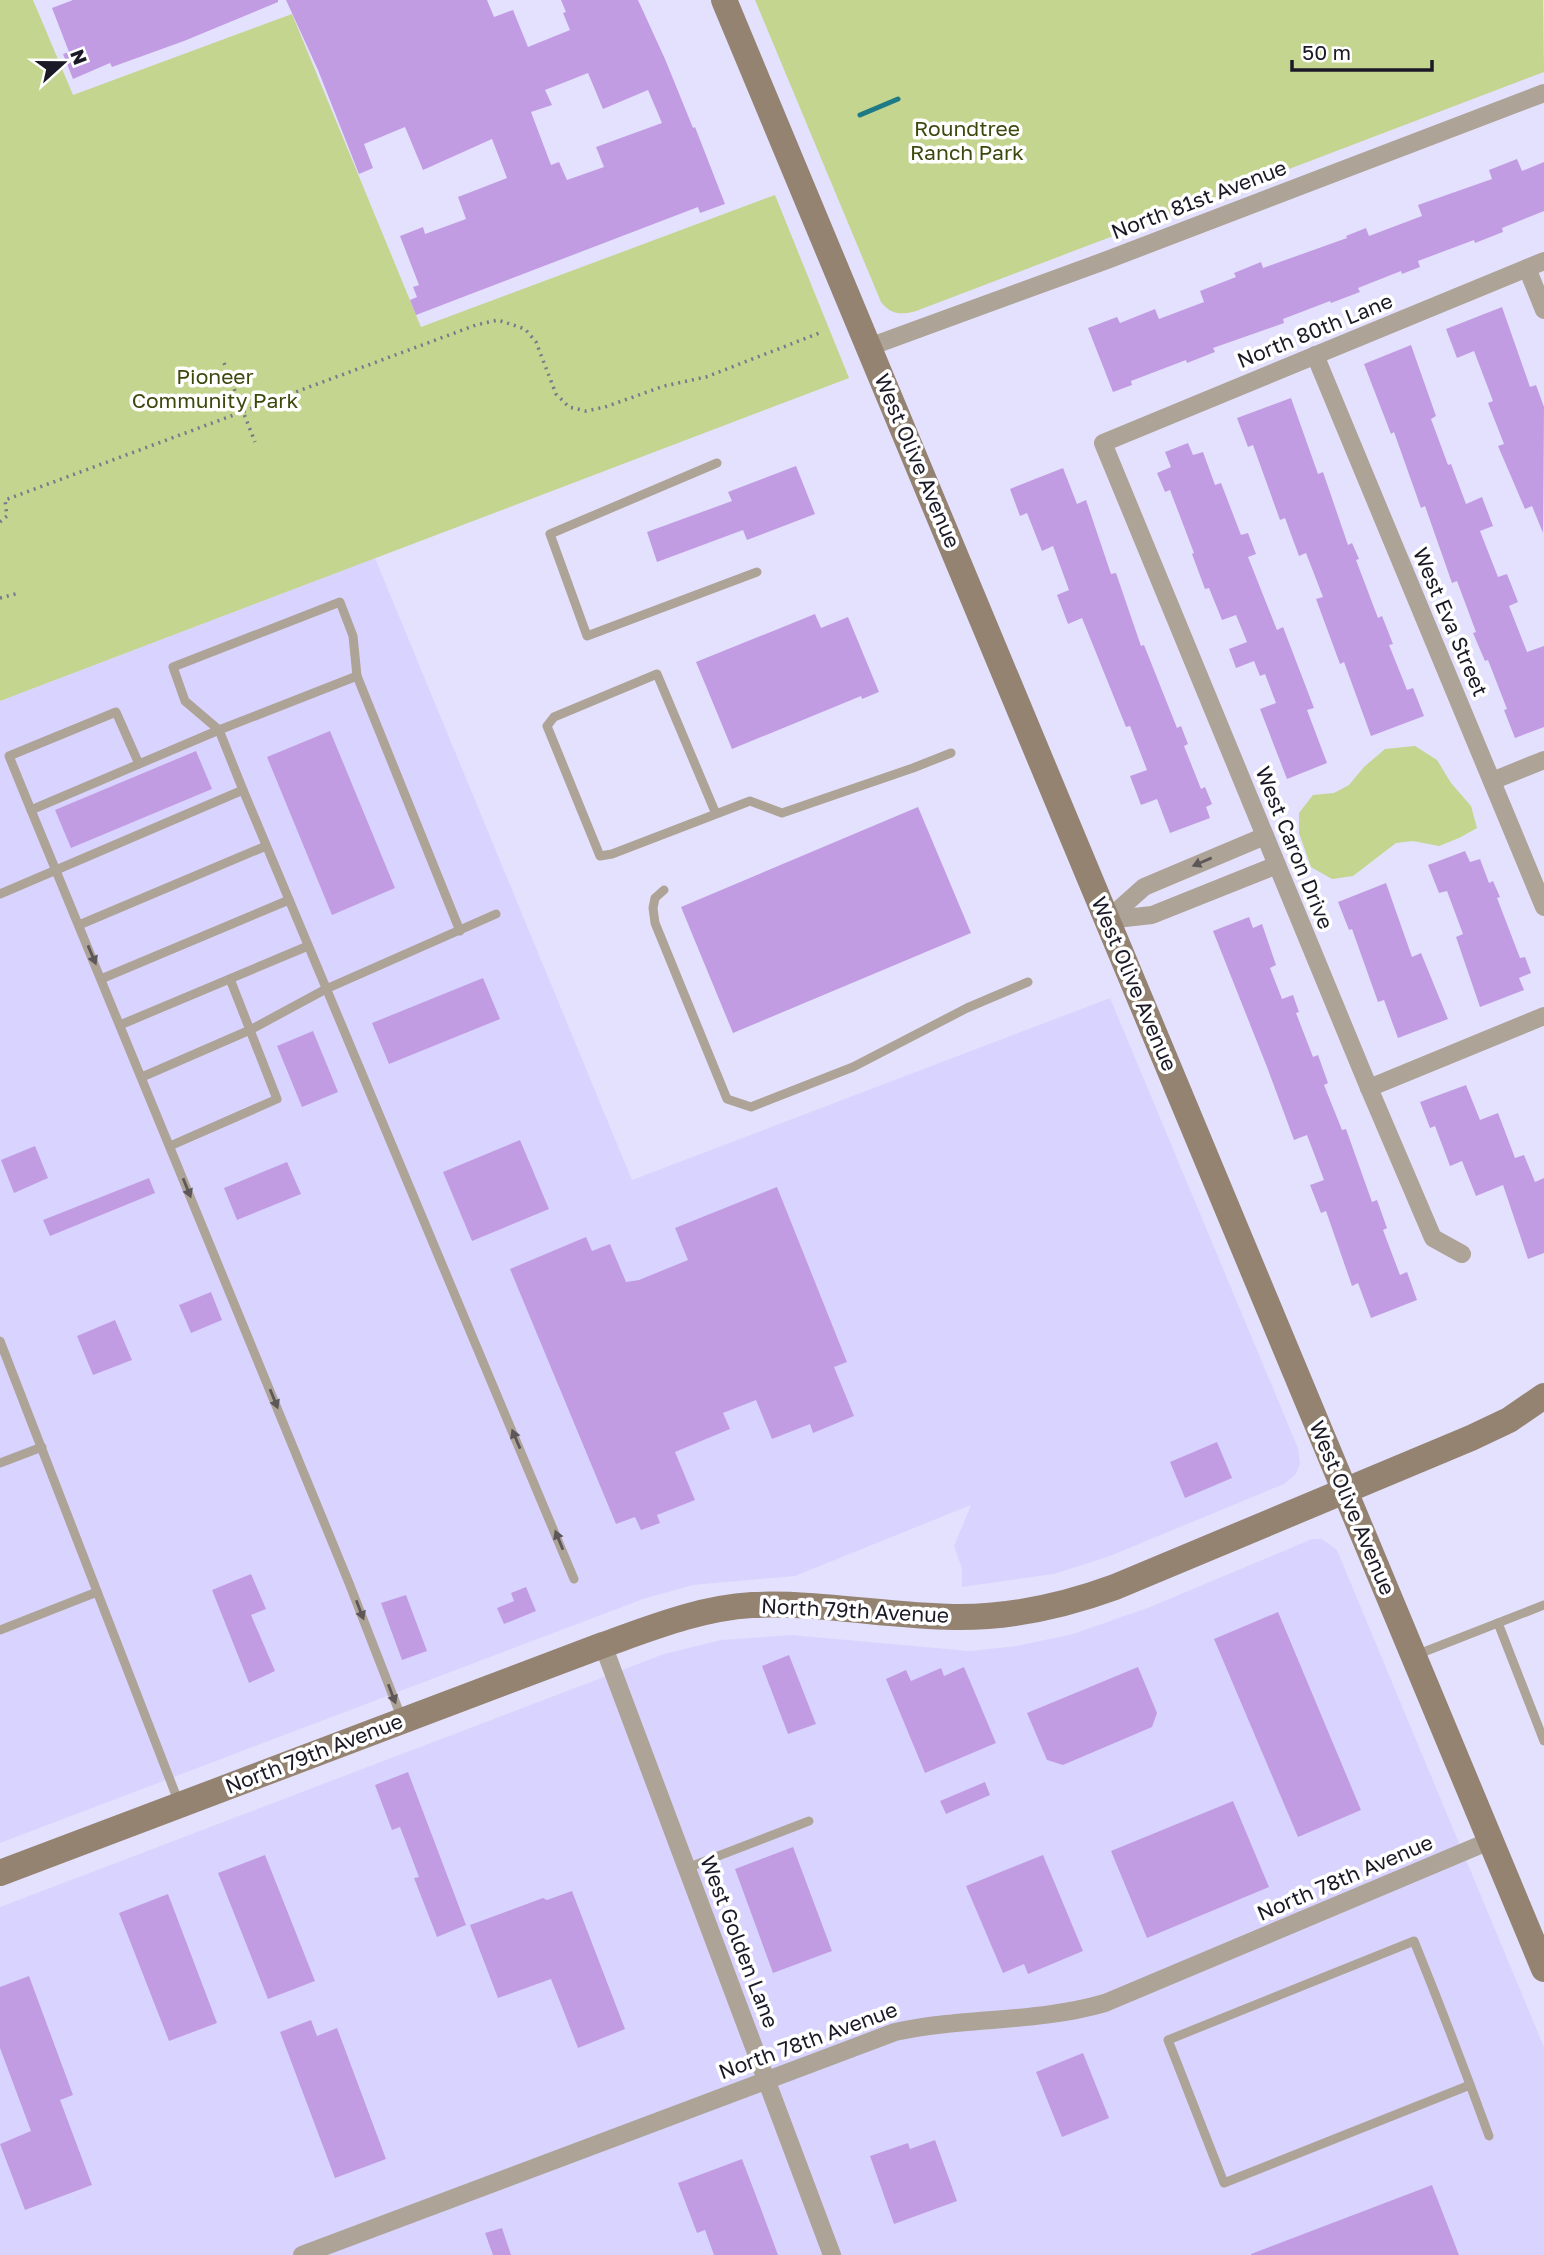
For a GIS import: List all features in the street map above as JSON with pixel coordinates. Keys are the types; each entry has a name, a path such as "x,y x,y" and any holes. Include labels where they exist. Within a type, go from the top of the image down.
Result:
{"main road":[{"name":"West Olive Avenue","path":"724,0 1544,1969"},
{"name":"North 79th Avenue","path":"0,1873 603,1645 687,1616 749,1605 797,1605 955,1617 1030,1612 1068,1604 1115,1587 1487,1431 1509,1420 1544,1396"}],"street":[{"name":"North 81st Avenue","path":"869,346 1107,260 1544,93"},
{"name":"North 80th Lane","path":"1103,443 1544,261"},
{"path":"1527,268 1544,310"},
{"name":"West Eva Street","path":"1314,355 1544,907"},
{"name":"West Caron Drive","path":"1103,443 1433,1238 1462,1254"},
{"path":"1492,781 1544,760"},
{"path":"1107,920 1144,887 1265,836"},
{"path":"1107,920 1152,915 1277,864"},
{"path":"1369,1088 1544,1016"},
{"name":"West Golden Lane","path":"603,1645 832,2255"},
{"name":"North 78th Avenue","path":"302,2255 895,2032 941,2023 1051,2015 1105,2003 1492,1840"}],"lane":[{"path":"717,463 550,534 587,636 757,572"},
{"path":"460,931 357,676 353,636 340,602 173,667 186,701 219,730 574,1579"},
{"path":"716,814 657,674 554,717 547,726 600,856 612,854 750,801 782,813 951,753"},
{"path":"31,810 219,730 357,676"},
{"path":"139,764 116,712 9,756 349,1583 402,1721"},
{"path":"0,894 243,790"},
{"path":"79,925 266,846"},
{"path":"664,890 654,898 655,923 727,1099 739,1105 751,1107 853,1067 967,1008 1028,982"},
{"path":"101,979 289,900"},
{"path":"142,1077 250,1030 326,989 496,914"},
{"path":"120,1025 309,946"},
{"path":"170,1146 278,1099 230,979"},
{"path":"0,1342 180,1805"},
{"path":"0,1462 42,1447"},
{"path":"0,1630 97,1592"},
{"path":"1414,1655 1544,1605"},
{"path":"1498,1623 1544,1741"},
{"path":"687,1868 808,1821"},
{"path":"1471,2085 1224,2183 1168,2040 1414,1941 1471,2085 1489,2136"}],"path":[{"path":"0,522 7,516 5,500 476,325 498,320 525,329 536,342 556,394 569,407 586,411 664,386 706,377 822,332"},
{"path":"224,363 255,442"},
{"path":"0,598 19,593"}],"shaded area":[{"path":"375,558 632,1180 1110,998 1298,1448 1300,1464 1296,1474 1284,1484 1110,1556 1054,1574 962,1587 962,1569 954,1546 971,1505 795,1576 693,1585 643,1599 0,1843 0,701"},
{"path":"1312,1539 1322,1539 1337,1550 1544,2047 1544,2255 0,2255 0,1907 664,1654 721,1640 791,1635 970,1651 1016,1646 1073,1634 1150,1607"}],"green space":[{"name":"Pioneer Community Park","path":"0,0 33,0 73,95 292,14 421,327 775,195 849,378 0,701"},
{"name":"Roundtree Ranch Park","path":"755,0 1543,0 1544,72 916,311 901,313 893,312 881,302"},
{"path":"1415,746 1437,760 1451,783 1471,806 1477,828 1439,846 1413,841 1396,843 1353,876 1332,879 1311,867 1299,833 1299,813 1313,795 1334,793 1349,785 1364,767 1385,749"}],"building":[{"path":"73,0 278,2 184,41 112,67 110,63 73,79 63,54 69,52 52,8"},
{"path":"286,0 487,0 494,17 513,10 528,47 570,30 561,0 638,0 693,128 695,127 725,204 700,213 698,207 416,315 410,300 417,297 413,287 419,285 400,236 423,227 425,234 466,219 458,197 507,178 492,139 423,170 405,127 364,144 373,168 359,174 318,70","holes":["588,73 603,109 648,90 662,123 596,147 604,167 567,180 559,162 551,165 531,112 552,105 545,90"]},
{"path":"1517,159 1522,171 1544,162 1544,211 1502,228 1503,232 1418,261 1420,267 1402,274 1401,271 1358,288 1360,292 1283,319 1284,323 1213,348 1215,352 1187,363 1186,360 1131,381 1132,385 1113,392 1088,328 1117,317 1120,323 1155,309 1159,319 1204,302 1200,291 1236,277 1234,273 1261,262 1263,268 1347,238 1346,236 1366,228 1369,236 1422,216 1418,205 1492,179 1489,170"},
{"path":"1502,307 1530,387 1536,385 1544,407 1543,533 1532,506 1525,509 1498,446 1504,444 1488,403 1493,401 1474,351 1457,358 1446,329"},
{"path":"1411,345 1436,416 1431,419 1448,465 1451,464 1466,504 1482,497 1493,526 1480,531 1498,577 1507,574 1518,602 1509,606 1527,652 1544,646 1544,727 1515,738 1488,660 1485,661 1473,633 1476,632 1457,581 1452,583 1425,506 1421,508 1394,432 1391,434 1364,364"},
{"path":"1291,398 1318,474 1323,472 1348,545 1352,543 1359,559 1356,560 1378,618 1382,616 1393,644 1389,645 1407,690 1413,688 1424,716 1371,736 1344,662 1340,664 1316,599 1323,597 1306,553 1299,556 1285,518 1280,520 1253,445 1248,447 1237,418"},
{"path":"1188,443 1193,455 1203,452 1215,485 1221,483 1241,535 1248,533 1256,554 1248,557 1277,630 1283,627 1314,708 1307,710 1327,763 1287,779 1260,709 1276,703 1265,674 1260,676 1254,661 1236,668 1229,649 1247,642 1236,615 1222,620 1209,588 1205,589 1170,490 1165,492 1157,473 1171,467 1165,452"},
{"path":"796,466 815,514 747,540 743,530 657,562 647,532 732,501 728,492"},
{"path":"1063,468 1077,504 1086,500 1111,574 1116,573 1141,646 1144,645 1177,728 1181,726 1188,744 1184,746 1201,789 1205,787 1212,804 1206,807 1210,818 1170,833 1157,799 1141,805 1130,776 1147,770 1130,726 1126,727 1082,618 1068,624 1057,595 1069,590 1053,546 1042,551 1027,513 1020,516 1010,489"},
{"path":"815,614 821,628 848,617 879,692 862,699 861,696 732,749 696,662"},
{"path":"330,731 395,888 332,915 267,757"},
{"path":"196,751 212,789 71,848 55,810"},
{"path":"918,807 971,933 733,1033 681,907"},
{"path":"1465,851 1470,862 1480,859 1489,883 1493,881 1520,958 1525,957 1531,973 1519,978 1524,990 1480,1007 1456,937 1463,934 1447,891 1439,893 1428,865"},
{"path":"1386,883 1412,957 1421,953 1448,1019 1398,1038 1384,1000 1378,1002 1352,929 1349,930 1338,902"},
{"path":"1249,917 1253,928 1262,924 1276,965 1270,968 1282,999 1293,995 1299,1012 1296,1013 1313,1057 1318,1055 1328,1083 1324,1085 1342,1130 1346,1129 1372,1202 1377,1200 1387,1228 1383,1230 1400,1275 1407,1272 1417,1300 1371,1318 1358,1283 1352,1286 1326,1211 1321,1213 1310,1185 1324,1180 1307,1135 1294,1140 1213,931"},
{"path":"483,978 500,1019 389,1064 372,1023"},
{"path":"313,1031 338,1092 302,1107 277,1046"},
{"path":"1466,1085 1480,1120 1498,1113 1515,1158 1524,1155 1535,1182 1544,1178 1544,1253 1528,1259 1503,1185 1476,1196 1462,1161 1450,1166 1435,1126 1430,1128 1420,1102"},
{"path":"520,1140 549,1209 472,1241 443,1172"},
{"path":"35,1146 48,1178 14,1193 1,1160"},
{"path":"287,1162 301,1194 237,1220 224,1188"},
{"path":"149,1178 155,1193 50,1236 43,1220"},
{"path":"777,1187 847,1362 834,1367 854,1416 813,1433 810,1424 772,1439 756,1400 723,1413 730,1429 675,1452 695,1500 657,1515 660,1523 641,1530 635,1517 616,1524 510,1269 586,1237 592,1251 610,1244 626,1282 639,1280 688,1260 675,1228"},
{"path":"211,1292 222,1320 191,1333 179,1305"},
{"path":"115,1320 132,1360 93,1375 77,1336"},
{"path":"1217,1442 1232,1478 1185,1498 1170,1462"},
{"path":"251,1574 266,1609 251,1615 275,1671 249,1683 212,1590"},
{"path":"526,1587 536,1611 504,1624 497,1608 514,1601 511,1593"},
{"path":"406,1595 427,1651 402,1660 381,1603"},
{"path":"1278,1612 1361,1810 1298,1837 1214,1639"},
{"path":"789,1655 816,1724 788,1734 762,1666"},
{"path":"964,1667 996,1743 925,1773 886,1679 906,1670 911,1681 941,1668 944,1676"},
{"path":"1138,1667 1157,1713 1152,1727 1063,1765 1047,1760 1027,1713"},
{"path":"408,1772 466,1925 437,1937 414,1878 419,1877 400,1827 392,1830 375,1785"},
{"path":"985,1782 990,1795 946,1814 940,1801"},
{"path":"1233,1801 1269,1887 1147,1938 1111,1851"},
{"path":"793,1847 832,1951 773,1973 735,1869"},
{"path":"265,1855 315,1981 268,1999 218,1873"},
{"path":"1043,1855 1083,1951 1028,1974 1024,1964 1003,1973 966,1886"},
{"path":"572,1891 625,2029 578,2048 551,1979 498,1998 470,1925 543,1898 547,1900"},
{"path":"168,1894 217,2023 169,2041 119,1913"},
{"path":"29,1976 73,2095 60,2100 92,2185 25,2210 0,2144 31,2131 0,2048 0,1987"},
{"path":"311,2020 317,2036 337,2028 386,2159 335,2178 280,2032"},
{"path":"1083,2053 1109,2118 1062,2137 1036,2072"},
{"path":"935,2140 957,2201 894,2224 870,2156 908,2143 910,2149"},
{"path":"742,2159 778,2255 714,2255 705,2230 697,2233 678,2183"},
{"path":"1432,2185 1459,2255 1251,2255 1251,2254"},
{"path":"502,2228 511,2255 493,2255 485,2233"}],"waterway":[{"path":"860,115 898,99"}]}
